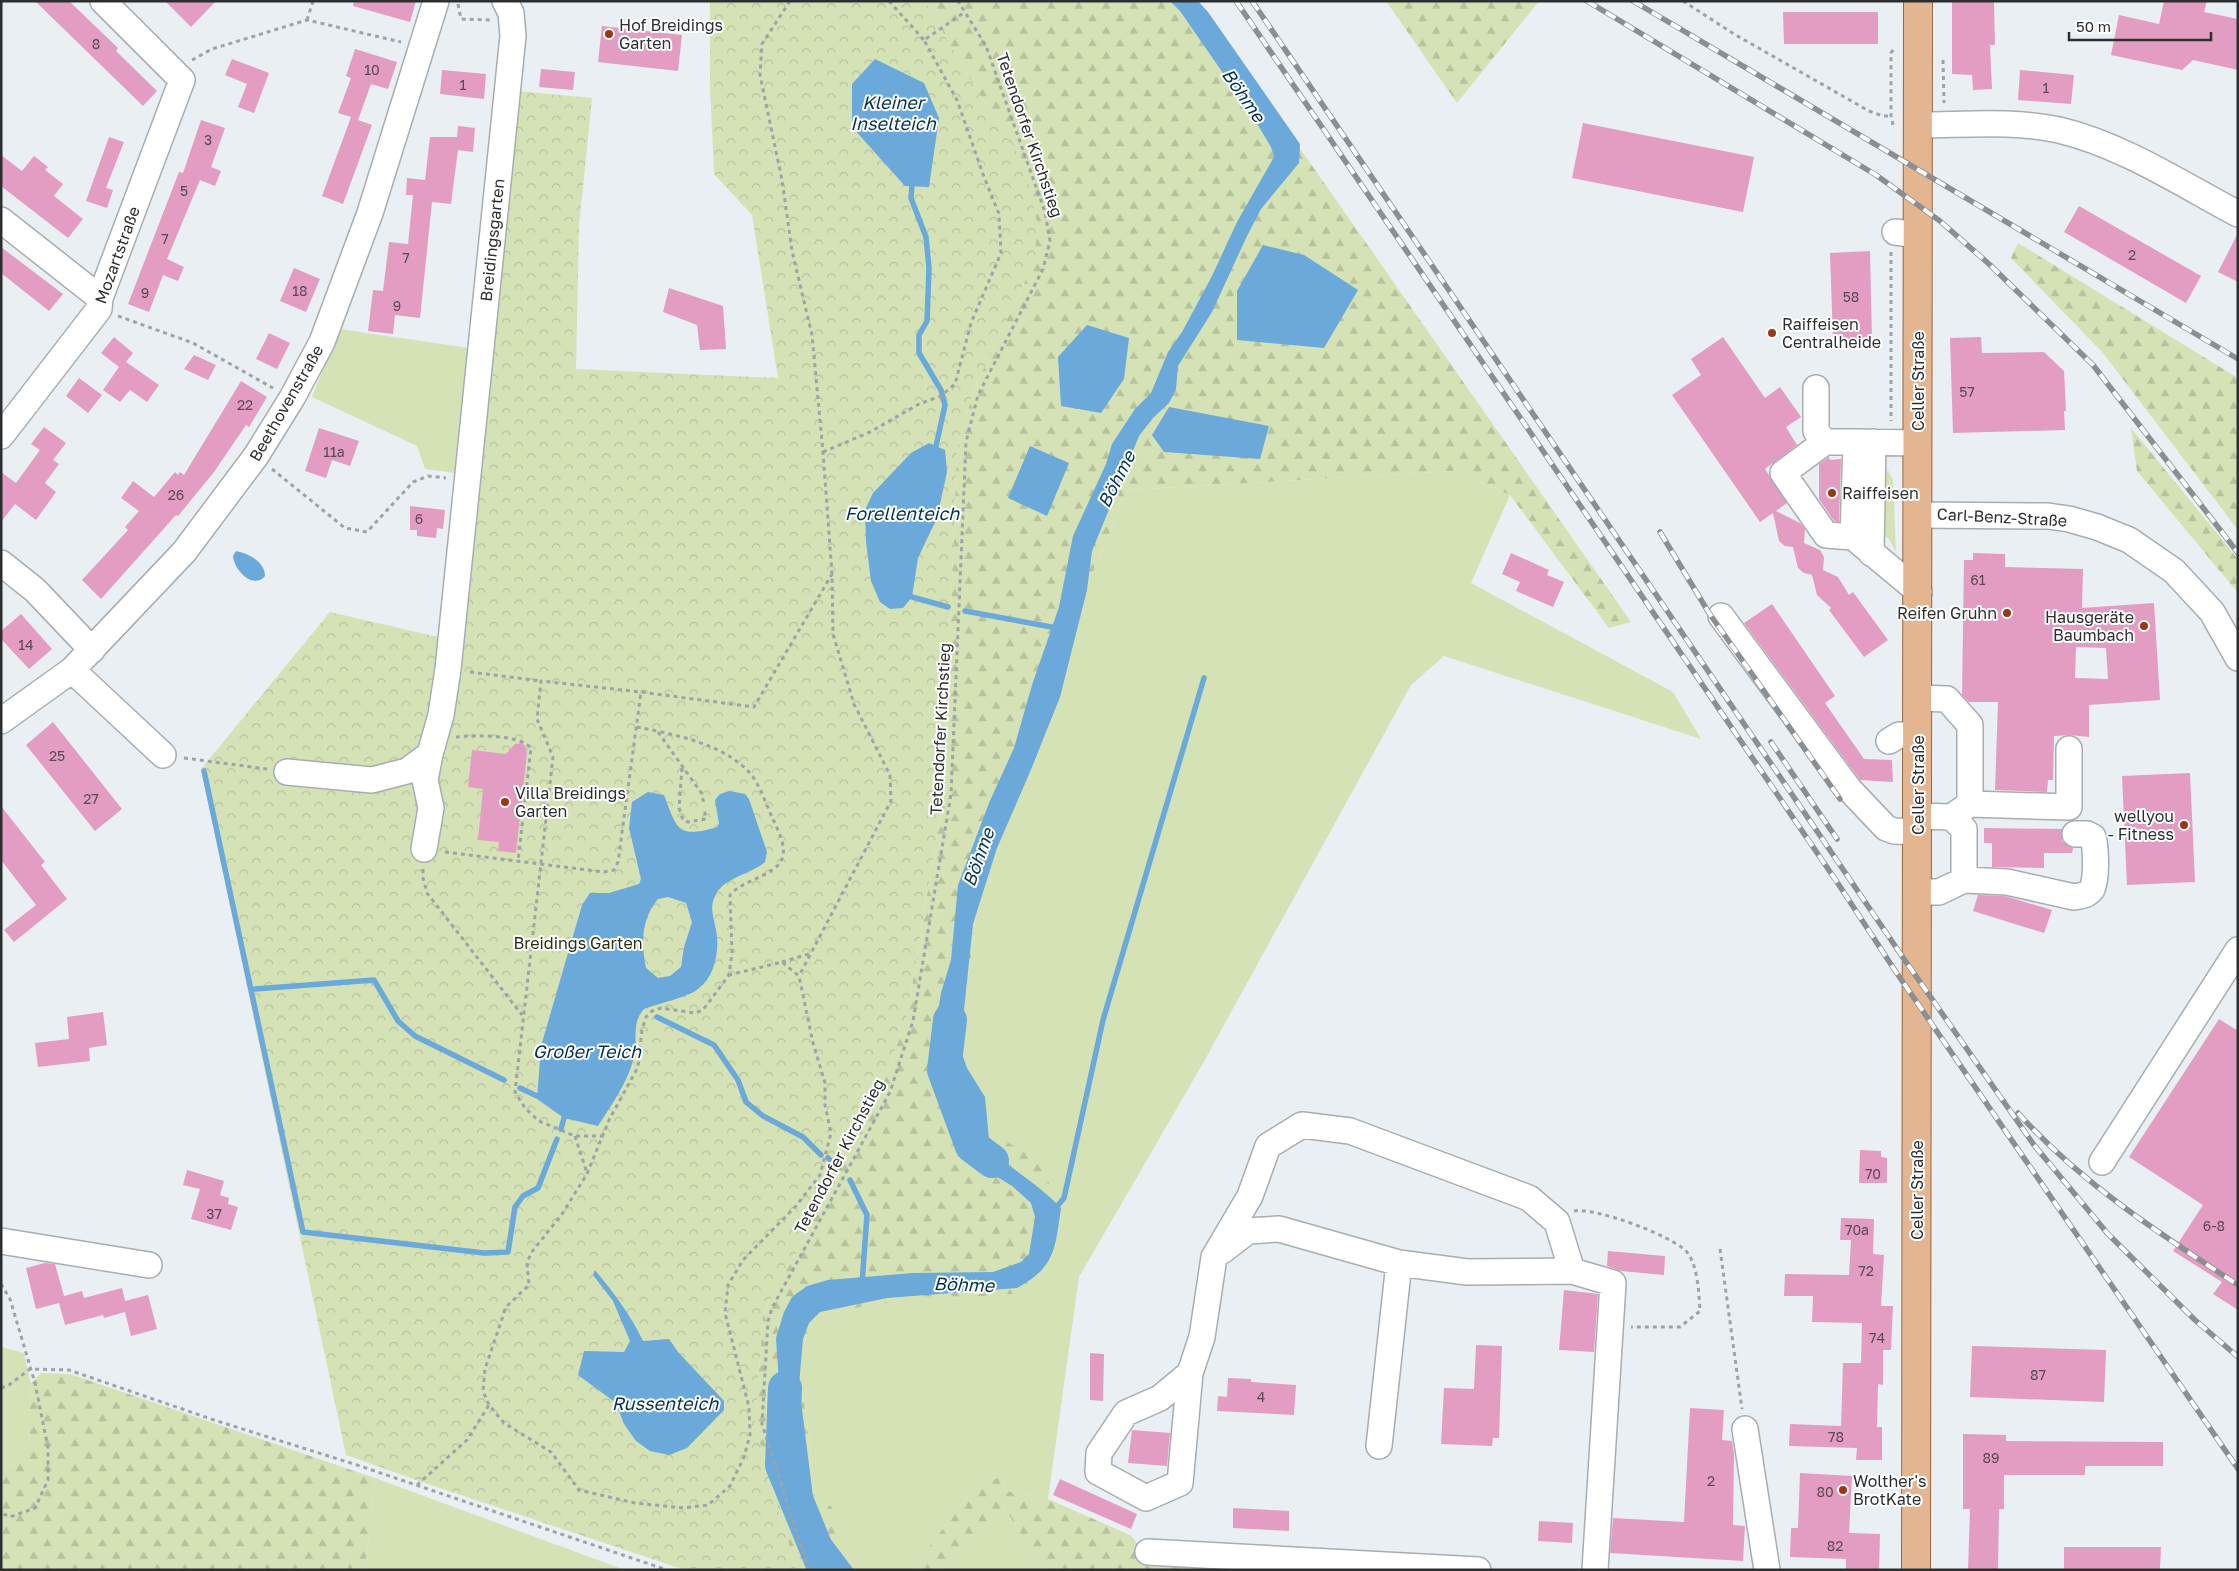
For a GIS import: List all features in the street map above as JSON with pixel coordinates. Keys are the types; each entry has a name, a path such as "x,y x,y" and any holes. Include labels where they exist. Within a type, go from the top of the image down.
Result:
{"main road":[{"name":"Celler Straße","path":"1916,1570 1918,515 1909,443 1906,233 1918,125 1918,1"}],"street":[{"path":"103,1 182,80"},
{"name":"Beethovenstraße","path":"1,721 72,670 184,552 256,456 292,398 322,342 370,212 436,1"},
{"name":"Breidingsgarten","path":"424,849 431,808 425,780 441,716 448,669 513,36 508,7"},
{"name":"Mozartstraße","path":"1,436 99,303 182,80"},
{"path":"1918,125 2015,124 2057,130 2096,140 2238,214"},
{"path":"1,220 99,303"},
{"path":"1816,388 1816,431 1825,442"},
{"path":"1909,443 1825,442 1784,473 1826,535 1862,545 1918,592"},
{"path":"1862,545 1864,442"},
{"name":"Carl-Benz-Straße","path":"1918,515 2048,516 2088,524 2129,540 2174,571 2206,605 2212,612 2238,658"},
{"path":"1,562 35,590 92,650"},
{"path":"1721,616 1849,789 1886,828 1894,831 1918,824 1966,821 2069,807 2069,749"},
{"path":"72,670 163,755"},
{"path":"1918,698 1947,699 1970,725 1964,880"},
{"path":"1889,741 1899,735 1918,734"},
{"path":"288,772 372,780 407,771 432,747"},
{"path":"1918,892 1939,892 1964,880 2007,882 2074,896 2086,895 2092,889 2095,844 2093,837 2087,834 2075,834"},
{"path":"2102,1162 2230,978 2238,950"},
{"path":"1190,1373 1160,1398 1126,1413 1099,1453 1098,1472 1146,1498 1180,1483 1190,1373 1202,1337 1214,1257 1250,1196 1268,1146 1302,1125 1350,1132 1529,1198 1557,1222 1572,1270"},
{"path":"1214,1257 1248,1231 1279,1229 1399,1263 1468,1272 1572,1270 1613,1283 1595,1570"},
{"path":"1,1241 149,1265"},
{"path":"1379,1446 1399,1263"},
{"path":"1745,1429 1767,1570"},
{"path":"1148,1552 1478,1570"}],"path":[{"path":"308,20 313,1"},
{"path":"458,1 461,19 488,21 508,7"},
{"path":"790,1 762,44 760,74 782,180 792,251 812,335 832,574 833,634 854,704 890,775 891,801 799,976"},
{"path":"823,452 870,432 919,404 942,395 955,384 970,323 1001,253 999,214 957,100 924,40 889,1"},
{"name":"Tetendorfer Kirchstieg","path":"809,1570 762,1424 768,1321 772,1308 890,1092 913,1021 951,794 966,442 978,395 1043,270 1050,241 1046,212 986,46 958,1"},
{"path":"1683,1 1734,34 1869,111 1883,116 1891,116 1891,53"},
{"path":"924,40 965,12"},
{"path":"182,80 189,61 212,49 308,20 422,48"},
{"path":"1943,54 1944,106"},
{"path":"1906,233 1891,250 1891,420 1909,443"},
{"path":"99,303 193,343 292,398"},
{"path":"256,456 345,528 367,532 413,482 428,476 467,480"},
{"path":"448,669 754,707 832,574"},
{"path":"541,681 537,719 553,757 515,1092 525,1108 539,1121 575,1136 604,1136"},
{"path":"523,1015 428,893 423,878 424,849 604,872 614,870 618,862 641,692"},
{"path":"637,727 695,742 728,756 747,770 759,786 784,850 782,860 773,870 735,889 730,895 732,953 729,975 703,1010 695,1013 661,1008 652,1011 646,1016 642,1030 638,1067 609,1120 587,1174 562,1214 530,1252 527,1263 529,1285 505,1310 485,1369 483,1391 489,1405 504,1423 551,1452 579,1490 635,1504 683,1508 708,1505 730,1486 744,1457 750,1434 749,1407 725,1313 728,1285 743,1260 796,1206 820,1175 831,1133 825,1105 825,1083 813,1043 799,976 782,962"},
{"path":"658,731 682,768 702,794 706,819 688,822 683,820 679,808 682,768"},
{"path":"432,747 479,736 526,742 530,748 531,756 518,862"},
{"path":"163,755 288,772"},
{"path":"526,796 549,798"},
{"path":"729,975 812,953"},
{"path":"575,1136 587,1174"},
{"path":"1557,1222 1567,1213 1581,1210 1614,1218 1659,1234 1686,1251 1698,1279 1700,1311 1680,1327 1610,1327"},
{"path":"1720,1249 1745,1429"},
{"path":"1,1284 10,1299 30,1368 48,1448 48,1480 35,1508 10,1517 1,1513"},
{"path":"1,1388 10,1385 30,1368 69,1370 667,1570"},
{"path":"417,1485 467,1440 489,1405"}],"green space":[{"name":"Breidings Garten","path":"710,1 925,1 973,85 1025,164 1037,222 1035,260 974,389 957,448 944,791 907,1016 876,1103 763,1314 755,1426 796,1570 685,1570 346,1455 201,769 330,612 442,638 517,91 592,98 579,226 576,369 778,378 752,215 714,174 710,85"},
{"path":"925,1 1197,1 1631,622 1609,628 1510,495 1455,471 1128,490 1078,607 982,881 954,1072 975,1127 1031,1154 1048,1180 1058,1215 1047,1267 1034,1284 1012,1294 876,1304 815,1316 798,1359 815,1498 832,1507 845,1570 796,1570 755,1426 763,1314 876,1103 907,1016 944,791 957,448 974,389 1035,260 1025,164 973,85"},
{"path":"1386,1 1539,1 1457,103"},
{"path":"2018,243 2238,378 2238,530 2103,353 2011,258"},
{"path":"339,329 476,349 463,474 425,469 417,446 312,397"},
{"path":"2131,428 2238,559 2238,593 2137,471"},
{"path":"1888,470 1893,480 1896,552 1889,539 1883,535 1884,477"},
{"path":"1455,471 1510,495 1471,583 1673,692 1701,739 1444,656 1411,685 1202,1065 1079,1277 1048,1499 1006,1491 1000,1477 975,1487 911,1570 845,1570 815,1498 798,1359 815,1316 876,1304 975,1127 954,1072 982,881 1078,607 1128,490"},
{"path":"1,1347 24,1353 31,1384 28,1443 13,1466 1,1464"},
{"path":"41,1373 70,1374 375,1478 365,1570 1,1570 1,1464 13,1466 28,1443 31,1384"},
{"path":"1000,1477 1006,1491 1048,1499 1130,1535 1147,1554 1218,1566 1219,1570 1044,1570 1005,1509 968,1539 940,1570 911,1570 975,1487"},
{"path":"375,1478 625,1570 365,1570"},
{"path":"1005,1509 1044,1570 940,1570 968,1539"}],"water":[{"path":"1170,1 1198,1 1208,12 1300,144 1299,163 1261,209 1212,312 1178,366 1176,389 1169,403 1153,418 1139,436 1092,551 1087,590 1060,697 997,848 973,924 960,1048 967,1068 985,1097 990,1150 1044,1192 1061,1208 1055,1245 1046,1264 1039,1272 1017,1288 887,1298 820,1312 809,1323 803,1339 799,1385 814,1505 826,1533 854,1570 819,1570 790,1480 788,1453 782,1427 776,1338 784,1312 792,1297 807,1286 828,1280 913,1273 993,1272 1021,1262 1029,1254 1035,1217 1031,1203 1012,1186 989,1172 971,1154 966,1138 964,1116 942,1061 937,1018 941,993 951,960 958,885 989,803 1014,748 1032,685 1059,607 1073,536 1106,464 1112,444 1135,409 1151,393 1168,352 1182,332 1212,276 1237,222 1274,157 1271,147 1250,112 1180,11"},
{"name":"Kleiner Inselteich","path":"875,59 924,83 939,118 929,187 905,186 852,127 852,84"},
{"path":"1263,245 1304,255 1358,290 1324,348 1237,340 1237,291"},
{"path":"1087,325 1129,338 1124,379 1101,413 1061,406 1058,357"},
{"path":"1169,407 1269,426 1260,459 1164,452 1152,435"},
{"name":"Forellenteich","path":"929,443 945,450 947,472 937,518 918,558 912,597 903,608 890,609 880,602 871,581 866,542 865,510 873,493 911,453"},
{"path":"1030,446 1069,463 1047,516 1008,498"},
{"path":"236,551 246,554 259,562 265,576 255,581 250,580 240,572 233,556"},
{"name":"Großer Teich","path":"729,791 745,794 749,799 767,852 765,862 724,884 713,900 712,909 717,938 717,954 709,978 694,992 644,1009 640,1014 636,1026 634,1057 628,1075 598,1126 564,1118 537,1099 541,1046 582,905 590,893 609,893 639,884 641,879 629,828 632,802 648,792 664,795 672,816 680,828 694,832 717,827 719,824 715,800 720,794","holes":["668,897 686,903 692,922 684,947 681,967 670,976 658,978 646,968 643,941 645,923 658,899"]},
{"name":"Russenteich","path":"595,1270 615,1295 643,1341 669,1339 678,1352 724,1401 724,1410 687,1448 669,1455 650,1451 636,1441 624,1424 616,1403 578,1375 584,1351 624,1352 630,1341 613,1301 593,1275"}],"building":[{"path":"35,1 69,1 118,48 116,51 157,91 143,106"},
{"path":"165,1 216,1 191,27"},
{"path":"354,1 416,1 410,22 353,6"},
{"path":"1952,1 1994,1 1995,45 1990,45 1992,89 1973,90 1972,75 1952,74"},
{"path":"2164,1 2207,1 2204,12 2238,19 2238,70 2193,60 2182,70 2111,55 2119,15 2159,24"},
{"path":"1783,12 1878,12 1878,44 1784,44"},
{"path":"602,26 682,35 678,71 598,62"},
{"path":"355,49 397,62 388,89 371,84 358,120 372,125 343,204 322,196 351,117 338,113 351,78 346,76"},
{"path":"232,59 269,73 254,113 238,107 247,84 225,75"},
{"path":"541,69 575,72 573,90 539,87"},
{"path":"442,70 486,74 484,99 440,94"},
{"path":"2020,70 2074,75 2071,104 2018,100"},
{"path":"201,120 225,128 211,167 221,171 215,186 200,180 167,259 184,267 178,281 163,275 149,312 128,304 179,172 183,173"},
{"path":"1583,123 1754,157 1743,212 1572,178"},
{"path":"458,126 475,128 473,152 458,150 451,204 432,202 420,318 395,315 393,334 368,331 373,290 383,291 389,242 408,244 413,195 406,195 407,178 425,180 430,137 457,137"},
{"path":"109,137 124,142 106,188 113,190 107,208 86,201"},
{"path":"1,155 22,171 34,156 48,167 45,170 63,184 54,196 83,219 68,238 1,186"},
{"path":"2079,206 2201,276 2186,303 2064,232"},
{"path":"2238,233 2238,282 2218,272"},
{"path":"1,247 63,294 49,311 1,273"},
{"path":"1870,251 1872,339 1833,340 1830,253"},
{"path":"294,268 320,279 306,312 280,301"},
{"path":"669,288 723,306 726,349 700,350 697,325 663,312"},
{"path":"269,333 290,343 277,369 256,359"},
{"path":"114,337 133,353 126,362 159,385 147,402 130,390 120,402 103,390 119,367 101,353"},
{"path":"1723,337 1765,398 1780,387 1801,417 1786,427 1797,445 1765,469 1787,503 1776,511 1800,523 1805,529 1804,543 1820,550 1824,557 1823,570 1838,577 1849,595 1853,592 1888,640 1864,657 1829,610 1831,608 1817,595 1812,575 1804,573 1798,568 1793,547 1785,546 1779,541 1773,513 1760,522 1672,395 1701,375 1691,359"},
{"path":"1981,337 1982,353 2044,352 2064,371 2065,430 1953,433 1950,338"},
{"path":"194,355 216,365 208,380 184,369"},
{"path":"79,378 102,395 88,413 66,396"},
{"path":"241,381 267,397 249,427 246,425 214,472 178,516 176,515 101,599 82,580 128,530 125,527 139,511 121,498 133,481 154,497 175,472 178,475 180,472 184,475"},
{"path":"44,427 66,443 53,460 59,464 45,483 56,492 36,520 15,504 1,522 1,472 16,483 40,450 31,444"},
{"path":"319,428 359,441 350,466 332,460 326,478 305,471"},
{"name":"Raiffeisen","path":"1829,457 1830,460 1841,459 1839,522 1834,521 1819,499 1819,464"},
{"path":"410,506 445,510 443,529 437,528 436,538 417,536 417,530 410,530"},
{"path":"1511,553 1549,570 1547,575 1564,582 1553,607 1516,591 1520,582 1502,574"},
{"path":"1973,553 2005,554 2005,567 2083,569 2082,608 2154,603 2160,700 2089,705 2089,737 2054,736 2053,780 2048,780 2047,792 1995,790 1998,702 1969,702 1962,695 1964,560 1973,560","holes":["2076,647 2106,648 2108,679 2075,678"]},
{"path":"1772,604 1835,696 1825,703 1864,759 1892,760 1893,782 1860,780 1744,623"},
{"path":"21,614 52,649 29,669 1,639 1,631"},
{"path":"53,722 122,809 95,831 26,745"},
{"name":"Villa Breidings Garten","path":"522,743 526,747 527,753 516,853 498,851 499,842 478,840 483,789 468,787 472,750 506,754 515,744"},
{"path":"2190,773 2195,882 2127,885 2122,776"},
{"path":"1,806 45,862 41,865 67,899 14,942 4,930 36,905 1,860"},
{"path":"1984,828 2062,829 2062,841 2073,848 2072,853 2044,853 2044,868 1992,867 1992,843 1984,843"},
{"path":"1978,895 2005,896 2052,910 2044,933 1973,911"},
{"path":"103,1012 107,1045 89,1048 90,1061 38,1067 35,1043 69,1039 67,1017"},
{"path":"2219,1019 2238,1031 2238,1310 2213,1294 2222,1282 2173,1251 2203,1205 2129,1157"},
{"path":"1860,1150 1881,1151 1881,1157 1887,1158 1887,1183 1859,1183"},
{"path":"187,1170 224,1181 220,1195 229,1198 228,1204 238,1207 231,1230 191,1219 200,1189 183,1185"},
{"path":"1841,1218 1874,1219 1873,1254 1884,1255 1881,1306 1893,1306 1891,1350 1883,1350 1883,1385 1878,1384 1877,1427 1882,1427 1882,1460 1856,1460 1857,1448 1789,1446 1790,1424 1841,1426 1843,1363 1861,1363 1862,1323 1812,1322 1813,1296 1784,1296 1785,1274 1849,1275 1851,1240 1840,1240"},
{"path":"1608,1251 1665,1256 1664,1275 1621,1271 1607,1266"},
{"path":"45,1263 55,1264 64,1296 82,1291 84,1298 122,1288 125,1301 148,1295 157,1329 131,1336 125,1312 104,1318 103,1315 65,1325 59,1303 36,1309 26,1268"},
{"path":"1564,1290 1598,1294 1594,1352 1559,1350"},
{"path":"1476,1345 1502,1346 1499,1438 1493,1438 1492,1446 1441,1444 1444,1388 1474,1389"},
{"path":"1972,1346 2106,1350 2104,1402 1970,1397"},
{"path":"1090,1353 1104,1354 1103,1401 1090,1400"},
{"path":"1228,1378 1251,1379 1251,1382 1296,1385 1294,1415 1217,1411 1218,1396 1227,1397"},
{"path":"1690,1408 1724,1410 1722,1440 1732,1441 1734,1454 1733,1525 1745,1526 1743,1561 1610,1553 1613,1518 1684,1522"},
{"path":"1132,1430 1170,1433 1167,1466 1128,1463"},
{"path":"1963,1434 2006,1435 2006,1441 2163,1442 2163,1466 2085,1466 2085,1475 2004,1475 2004,1509 1999,1509 1998,1570 1968,1570 1970,1509 1963,1509"},
{"path":"1800,1473 1852,1476 1849,1533 1880,1534 1879,1570 1846,1569 1846,1559 1790,1557 1791,1528 1798,1528"},
{"path":"1060,1479 1137,1514 1131,1529 1053,1495"},
{"path":"1233,1508 1289,1511 1289,1531 1233,1528"},
{"path":"1539,1521 1573,1523 1572,1543 1538,1541"},
{"path":"2064,1547 2161,1547 2160,1569 2064,1569"}],"waterway":[{"path":"912,186 911,198 926,237 929,268 927,321 919,335 919,353 941,390 945,405 936,446"},
{"path":"912,597 948,607"},
{"path":"965,611 1057,628"},
{"path":"1054,1210 1064,1198 1103,1020 1204,678"},
{"path":"204,771 303,1232 484,1253 508,1252 515,1207 523,1196 538,1188 557,1139"},
{"path":"255,989 374,980 398,1021 415,1036 504,1080"},
{"path":"657,1017 714,1045 738,1080 746,1102 763,1116 803,1137 821,1155"},
{"name":"Böhme","path":"950,1020 944,1070 972,1146 992,1161"},
{"path":"520,1088 537,1096"},
{"path":"561,1129 564,1118"},
{"path":"828,1158 839,1168"},
{"path":"850,1180 867,1215 862,1284"},
{"name":"Böhme","path":"785,1388 782,1465 825,1570"}],"railway":[{"path":"1236,1 1837,882 1896,972 2238,1469"},
{"path":"1252,1 1904,959 2034,1145 2108,1234 2195,1320 2238,1357"},
{"path":"1587,1 1876,175 1940,221 1989,264 2093,365 2238,553"},
{"path":"1633,1 2238,359"},
{"path":"1660,532 1709,613 1840,799"},
{"path":"1771,742 1837,839"},
{"path":"2018,1113 2042,1138 2095,1185 2151,1227 2238,1285"}],"place":[{"name":"Hof Breidings Garten","path":"609,34"},
{"name":"Raiffeisen Centralheide","path":"1772,333"},
{"name":"Raiffeisen","path":"1832,493"},
{"name":"Reifen Gruhn","path":"2007,613"},
{"name":"Hausgeräte Baumbach","path":"2144,626"},
{"name":"Villa Breidings Garten","path":"505,802"},
{"name":"wellyou - Fitness","path":"2184,825"},
{"name":"Wolther's BrotKate","path":"1843,1490"}]}
